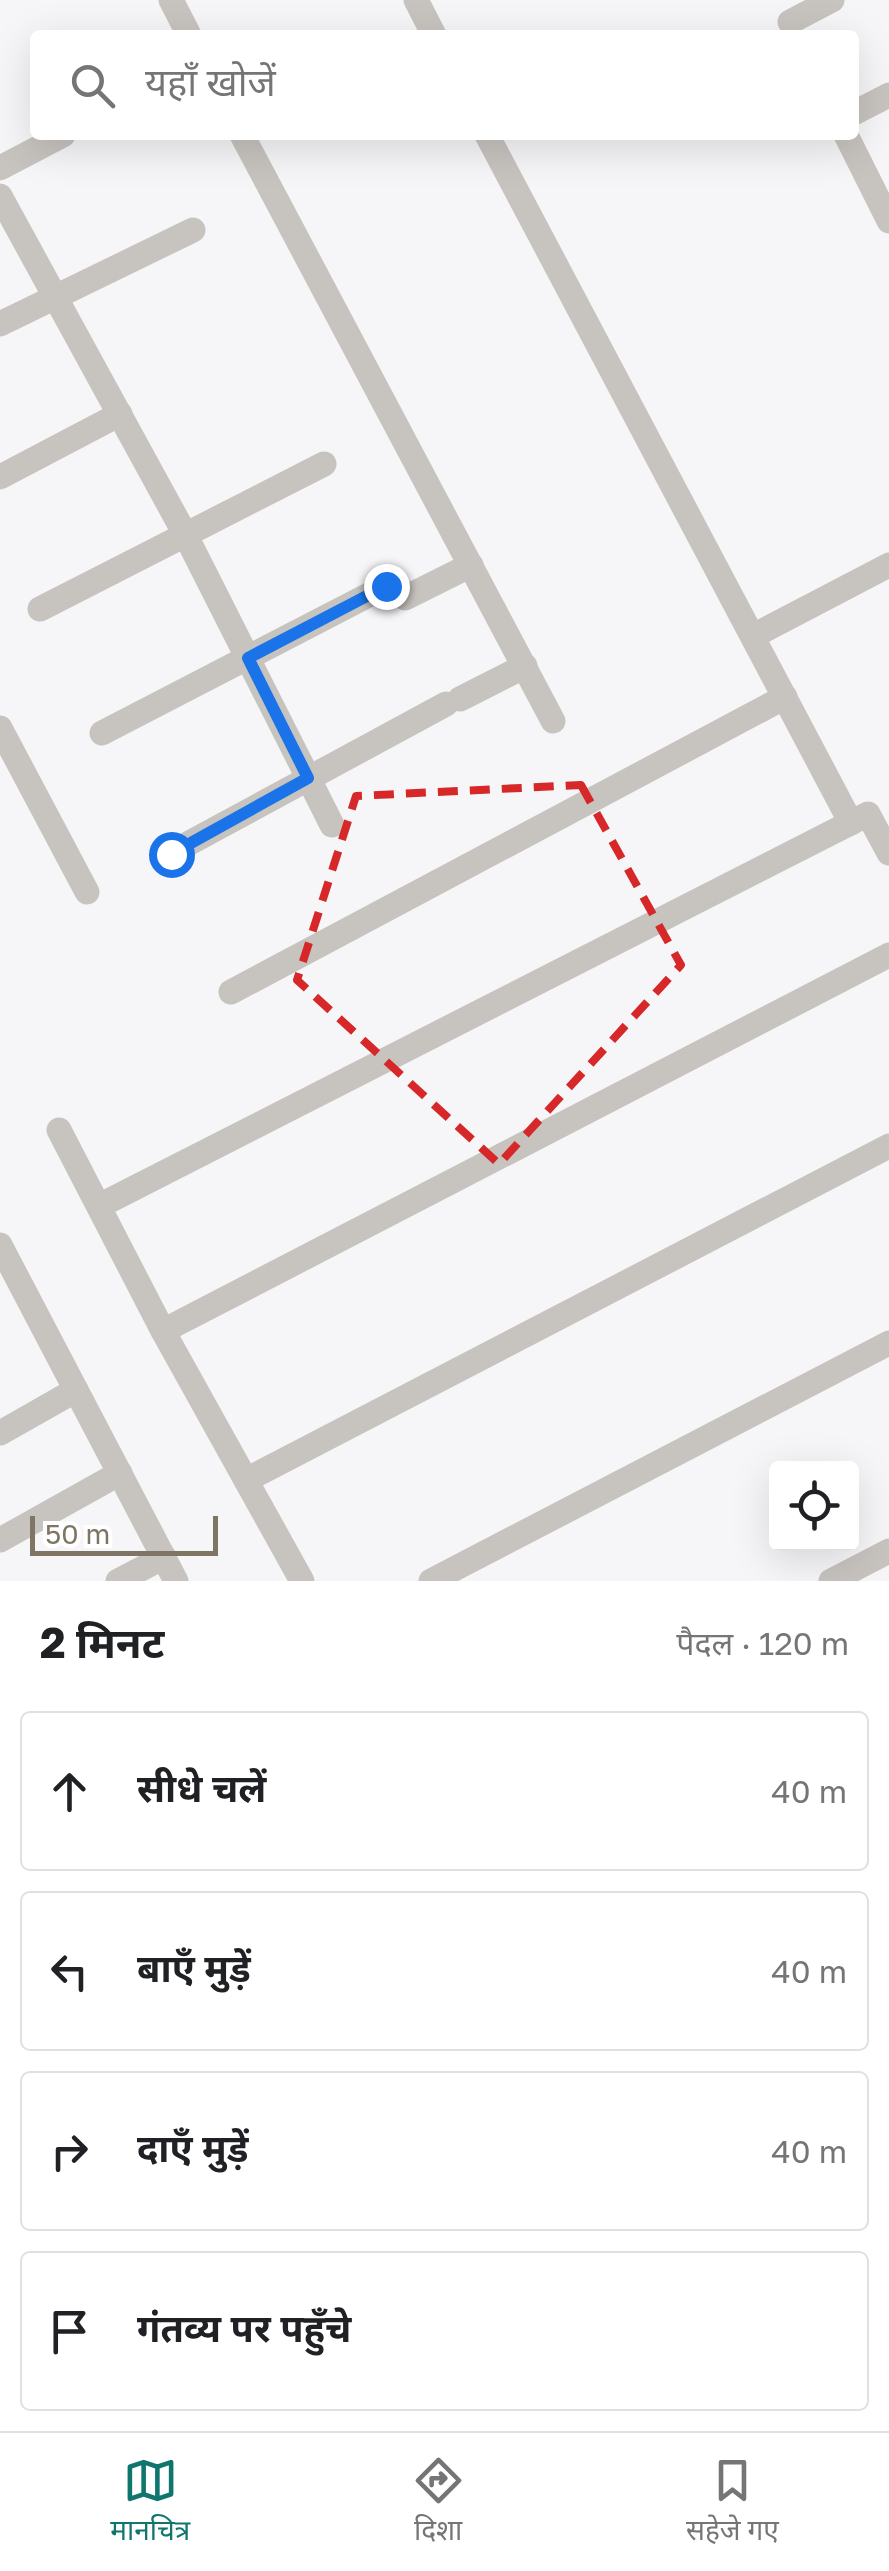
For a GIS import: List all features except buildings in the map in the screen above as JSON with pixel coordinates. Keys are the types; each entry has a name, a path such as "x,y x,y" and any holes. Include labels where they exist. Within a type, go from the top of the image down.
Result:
{"street":[{"path":"171,0 186,30"},
{"path":"416,0 431,30"},
{"path":"789,19 832,0"},
{"path":"859,111 889,96"},
{"path":"0,168 53,140"},
{"path":"245,140 554,720"},
{"path":"490,140 785,697 870,813 889,853"},
{"path":"848,140 889,221"},
{"path":"0,196 186,536 332,825"},
{"path":"0,324 193,230"},
{"path":"0,476 120,414"},
{"path":"40,609 324,464"},
{"path":"102,734 248,658 395,592 471,565"},
{"path":"752,636 889,565"},
{"path":"171,854 525,666"},
{"path":"231,992 785,697"},
{"path":"0,728 86,892"},
{"path":"98,1206 870,813"},
{"path":"163,1331 889,955"},
{"path":"59,1130 163,1331 302,1581"},
{"path":"246,1480 889,1146"},
{"path":"0,1245 176,1581"},
{"path":"430,1581 889,1343"},
{"path":"0,1434 76,1390"},
{"path":"0,1540 120,1473"},
{"path":"831,1581 889,1551"},
{"path":"118,1581 164,1557"}],"highlighted area":[{"path":"581,785 681,965 499,1164 297,980 356,796"}],"route":[{"path":"171,854 308,778 248,658 386,586"}]}
